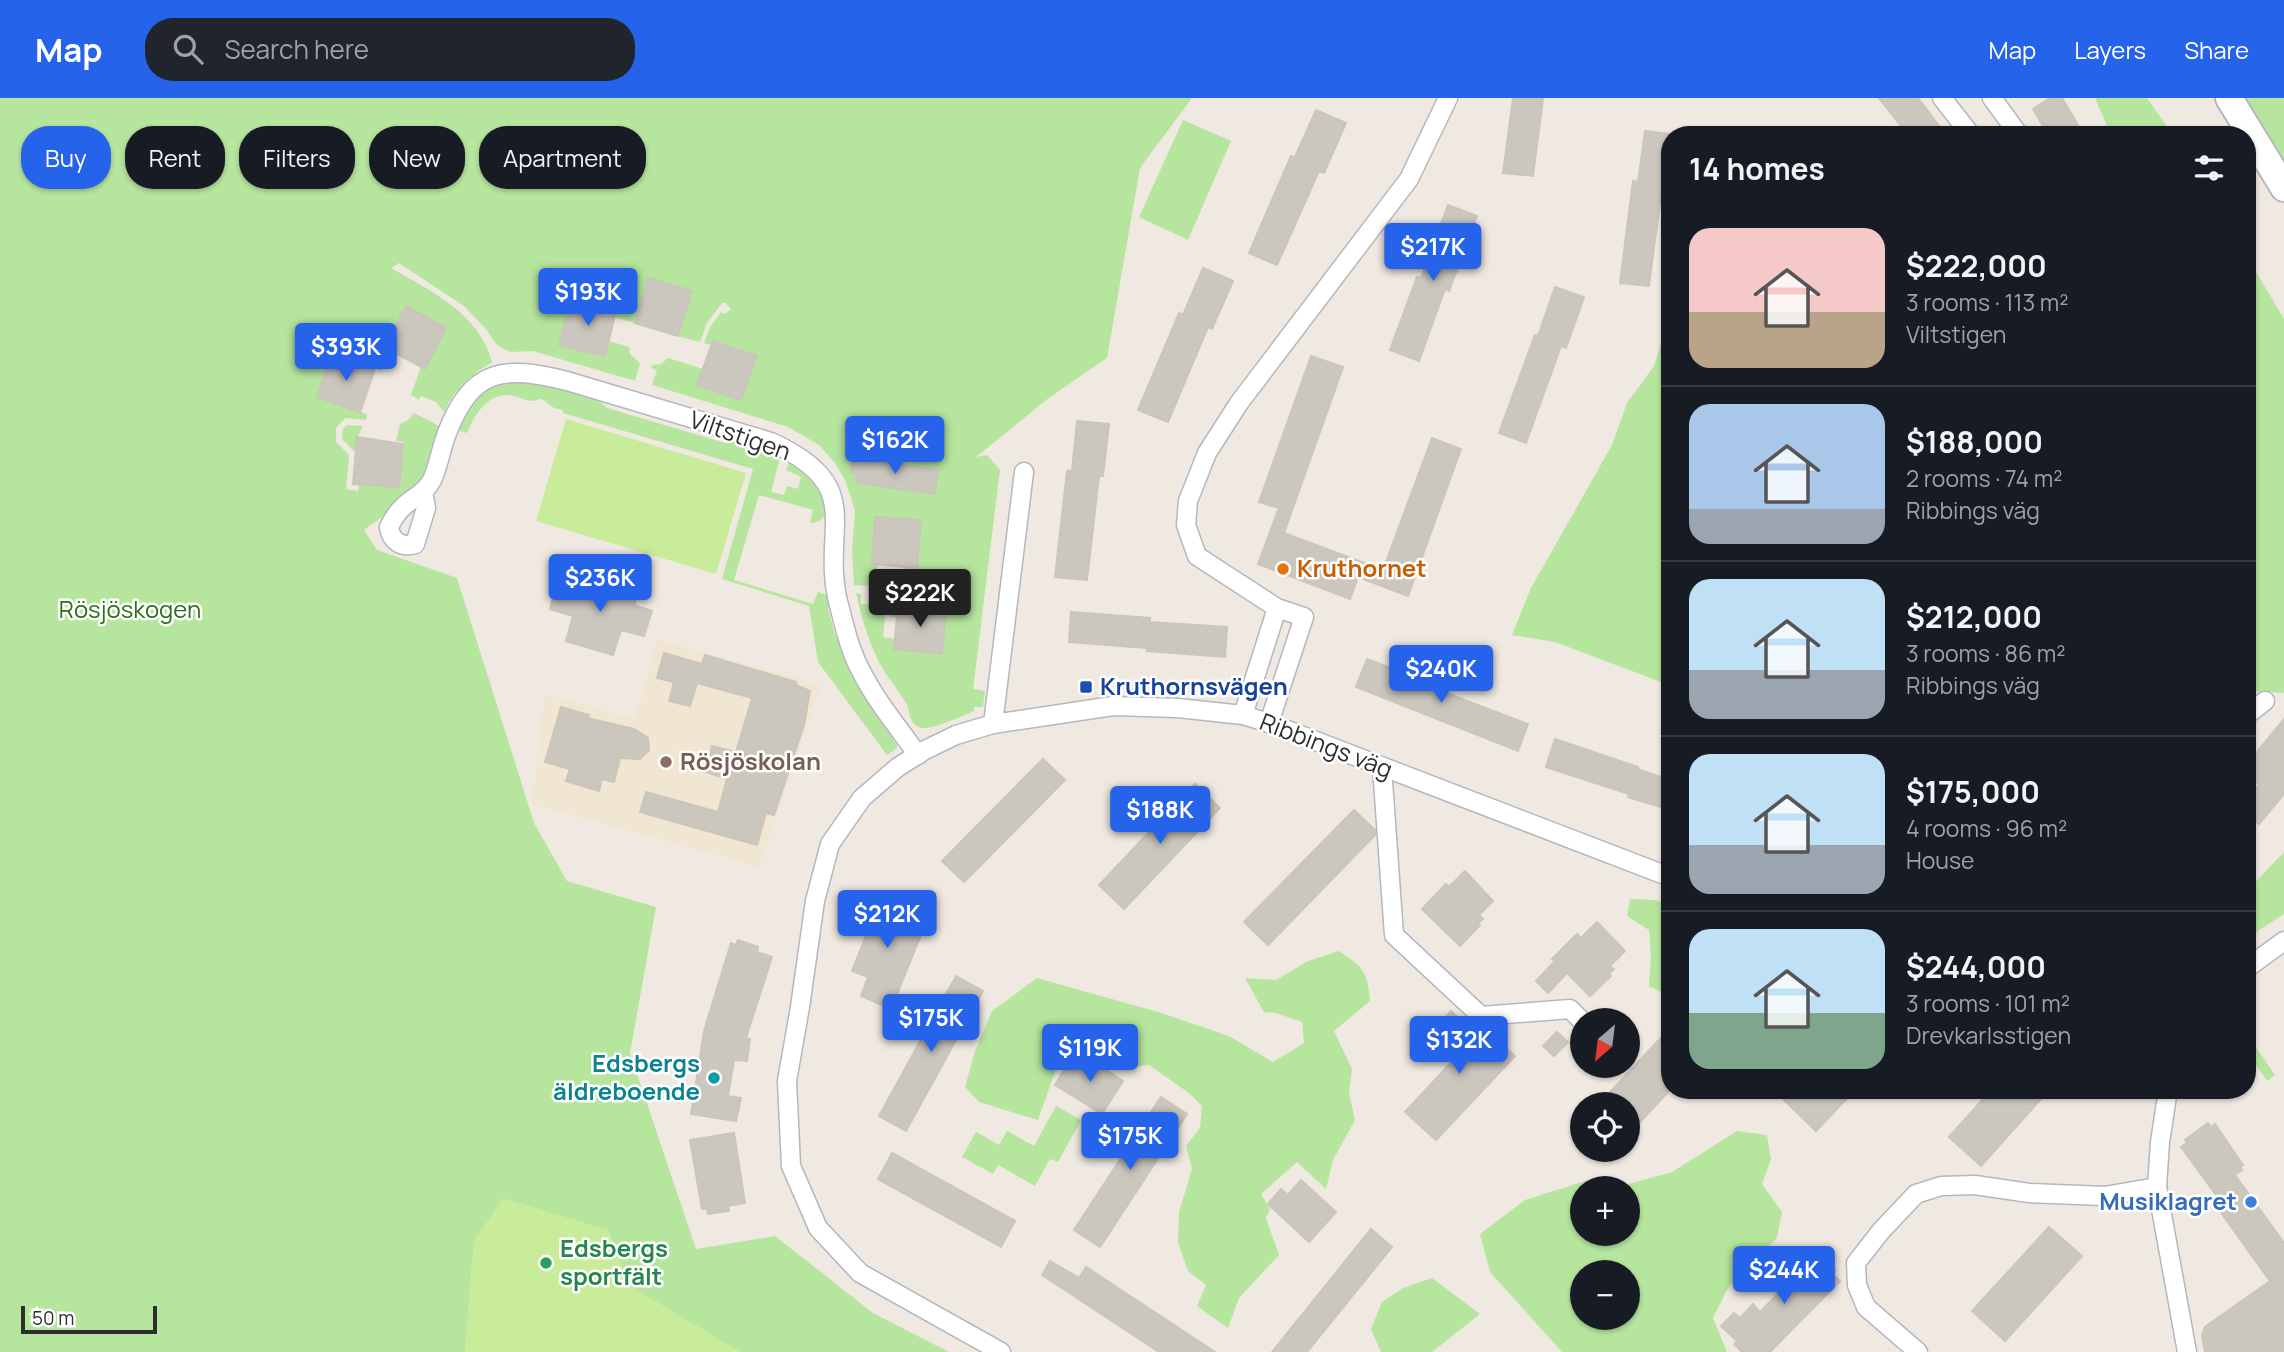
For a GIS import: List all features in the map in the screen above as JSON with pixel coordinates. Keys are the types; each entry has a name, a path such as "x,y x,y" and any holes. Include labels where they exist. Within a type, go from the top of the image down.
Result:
{"main road":[{"path":"2230,98 2247,126"},
{"path":"2256,141 2284,188"}],"street":[{"path":"1269,723 1304,617 1277,608 1197,556 1185,525 1188,501 1208,453 1239,403 1409,179 1448,98"},
{"path":"1942,98 1963,126"},
{"path":"1992,98 2012,126"},
{"name":"Viltstigen","path":"423,492 432,479 459,404 475,386 492,376 516,372 537,373 771,442 798,454 817,470 829,487 836,509 833,575 839,608 859,668 878,701 918,755"},
{"path":"993,724 1024,472"},
{"path":"1243,715 1277,608"},
{"path":"2256,708 2265,701"},
{"name":"Ribbings väg","path":"1001,1352 860,1273 818,1228 791,1166 787,1081 815,901 830,844 862,798 891,772 957,735 993,724 1113,706 1178,708 1243,715 1661,874"},
{"path":"1382,767 1394,935 1481,1016 1570,1009"},
{"path":"2256,961 2284,941"},
{"path":"2167,1099 2157,1187 2187,1352"},
{"path":"1918,1352 1866,1307 1857,1285 1856,1263 1881,1231 1916,1194 1941,1186 1975,1185 2029,1193 2104,1196 2157,1187"}],"shaded area":[{"name":"Rösjöskolan","path":"657,639 821,685 759,867 532,804 545,694 635,719"}],"green space":[{"name":"Rösjöskogen","path":"0,98 1192,98 1140,168 1107,358 1050,397 976,457 987,455 1000,470 973,689 985,691 983,707 974,707 974,711 940,725 922,728 912,721 906,703 884,671 875,652 856,593 861,594 861,604 886,606 883,637 895,639 894,649 942,654 946,608 899,604 897,617 890,617 892,598 898,593 948,597 955,602 960,596 956,590 949,593 909,590 902,582 904,567 917,567 921,520 875,517 872,564 877,565 877,572 888,573 888,584 883,587 854,585 852,551 855,510 845,480 835,463 819,445 788,427 652,385 657,370 651,368 652,365 661,364 668,358 703,369 698,385 741,400 756,357 713,341 711,345 704,343 710,327 721,312 725,314 731,309 726,303 722,303 707,323 700,342 678,336 691,291 648,278 635,323 614,317 615,311 570,301 560,345 605,356 609,341 629,347 630,354 640,363 635,381 533,351 510,352 504,349 496,344 464,306 399,263 391,268 437,295 465,317 486,345 492,362 464,383 444,412 436,402 421,396 417,401 417,398 411,395 421,367 425,369 446,328 406,307 381,354 364,342 365,335 358,333 355,336 356,341 386,361 382,371 332,354 317,397 367,414 366,420 345,418 336,428 336,442 349,455 346,489 358,491 359,484 399,487 403,442 396,441 400,424 414,413 443,428 430,469 418,491 364,530 377,550 457,578 534,823 567,881 656,907 630,1053 696,1249 775,1236 873,1313 949,1352 740,1352 629,1286 608,1230 474,1241 465,1352 0,1352"},
{"path":"2095,98 2147,98 2167,126 2107,126"},
{"path":"2242,98 2284,98 2284,164"},
{"path":"1183,120 1231,141 1188,240 1139,217"},
{"path":"2256,272 2284,319 2284,693 2256,691"},
{"path":"1661,344 1661,682 1555,642 1512,635 1531,588 1612,445 1627,403 1654,366"},
{"path":"515,380 564,388 589,396 607,408 725,443 734,440 777,453 779,461 771,492 784,495 787,486 798,489 801,477 786,470 790,462 798,463 821,489 828,509 819,521 810,523 813,510 759,495 734,580 813,604 818,592 827,595 831,601 828,609 835,634 855,682 897,748 887,755 818,662 809,606 722,579 753,469 563,413 563,410 554,408 542,399 531,401 501,395 482,407 467,433 457,430 472,403 487,391"},
{"path":"566,419 746,473 716,574 536,521"},
{"path":"347,425 363,426 357,438 355,452 342,439 343,429"},
{"path":"2284,852 2284,914 2256,932 2256,882"},
{"path":"1630,899 1661,902 1661,992 1649,986 1649,930 1627,916"},
{"path":"1339,951 1362,971 1368,983 1370,1001 1334,1031 1352,1069 1349,1093 1355,1120 1333,1160 1326,1189 1297,1162 1261,1194 1270,1209 1266,1218 1279,1255 1239,1298 1228,1328 1197,1306 1206,1285 1188,1271 1178,1243 1179,1212 1192,1169 1186,1146 1200,1128 1202,1106 1189,1093 1149,1065 1127,1067 1085,1042 1063,1068 1056,1069 1038,1120 979,1102 965,1087 975,1051 992,1011 1037,978 1158,1012 1229,1036 1273,1062 1304,1043 1302,1022 1264,1012 1245,978 1276,980 1308,961"},
{"path":"2256,1047 2275,1075 2267,1081 2256,1065"},
{"path":"1056,1106 1081,1120 1058,1162 1050,1159 1035,1186 998,1165 993,1174 962,1157 976,1132 999,1145 1007,1131 1034,1146"},
{"path":"1737,1131 1767,1135 1771,1159 1762,1184 1782,1212 1777,1238 1744,1269 1727,1290 1713,1318 1727,1352 1562,1352 1490,1272 1480,1234 1525,1200 1570,1186 1570,1246 1640,1246 1640,1181 1672,1172"},
{"name":"Edsbergs sportfält","path":"503,1198 608,1230 630,1286 740,1352 465,1352 474,1241"},
{"path":"1432,1278 1480,1314 1432,1352 1381,1352 1371,1329 1382,1302 1403,1288"}],"building":[{"path":"1513,98 1543,98 1533,176 1503,173"},
{"path":"1879,98 1918,98 1939,126 1901,126"},
{"path":"2050,98 2062,98 2079,126 2043,126 2033,109"},
{"path":"1316,110 1346,123 1324,173 1319,171 1277,265 1249,253 1291,156 1295,157"},
{"path":"1645,131 1661,133 1661,195 1649,286 1620,283 1633,181 1638,182"},
{"path":"1448,205 1477,216 1449,291 1445,289 1419,361 1390,350"},
{"path":"1203,268 1233,281 1212,329 1208,327 1168,422 1138,410 1179,313 1183,315"},
{"path":"648,278 692,291 678,336 635,323"},
{"path":"1555,287 1584,297 1566,348 1561,346 1526,443 1499,433"},
{"path":"570,301 616,311 605,356 559,345"},
{"path":"406,306 446,328 425,369 384,347"},
{"path":"713,341 757,356 741,400 697,385"},
{"path":"331,354 375,369 360,412 317,397"},
{"path":"1311,356 1343,367 1284,533 1383,570 1432,438 1461,449 1408,596 1358,577 1350,599 1258,564 1279,508 1259,502"},
{"path":"1077,421 1109,424 1103,476 1099,476 1087,580 1055,577 1067,471 1072,471"},
{"path":"357,437 403,444 399,487 353,484"},
{"path":"853,458 938,470 935,494 856,483 857,474 851,473"},
{"path":"875,517 921,520 917,568 872,564"},
{"path":"576,577 638,593 634,605 652,611 644,636 621,630 613,655 566,641 573,616 550,609 557,583 573,588"},
{"path":"898,604 946,608 942,654 894,649"},
{"path":"1071,612 1150,618 1150,622 1227,627 1225,657 1069,642"},
{"path":"664,653 702,664 705,655 796,682 796,685 810,691 804,725 774,815 766,813 757,845 640,812 646,792 718,812 727,779 706,772 712,746 736,752 752,698 697,683 690,706 669,701 674,682 657,678"},
{"path":"1367,659 1528,724 1518,751 1356,687"},
{"path":"561,707 589,715 587,718 634,729 648,738 649,750 640,759 620,758 614,782 602,779 599,791 566,781 570,769 545,762"},
{"path":"2284,719 2284,794 2259,824 2256,822 2256,788 2259,784 2256,781 2256,753"},
{"path":"1555,739 1638,767 1637,769 1661,777 1661,807 1628,797 1629,794 1546,767"},
{"path":"1043,759 1065,780 964,882 942,861"},
{"path":"1195,784 1220,808 1124,909 1099,885"},
{"path":"1354,810 1375,830 1375,835 1268,945 1244,922"},
{"path":"1465,871 1493,901 1479,915 1483,919 1478,923 1480,925 1460,946 1422,909 1446,884 1449,887"},
{"path":"884,891 912,902 904,922 923,930 891,1009 861,996 868,977 852,971"},
{"path":"1597,922 1625,951 1610,966 1614,969 1609,974 1611,976 1590,996 1567,973 1548,993 1536,981 1555,961 1552,959 1577,934 1581,938"},
{"name":"Edsbergs äldreboende","path":"738,940 758,947 757,952 772,957 746,1038 750,1039 747,1061 734,1060 728,1096 741,1098 736,1121 691,1114 704,1031 731,943 736,945"},
{"path":"956,976 983,991 906,1131 879,1116"},
{"path":"1451,1011 1478,1035 1484,1028 1515,1056 1436,1140 1405,1112 1462,1051 1436,1028"},
{"path":"1557,1032 1568,1042 1554,1056 1543,1046"},
{"path":"1661,1038 1661,1099 1640,1122 1640,1092 1610,1092 1623,1078 1640,1078 1640,1060"},
{"path":"1084,1055 1123,1081 1102,1114 1055,1085 1066,1067 1073,1072"},
{"path":"1161,1097 1187,1114 1100,1247 1074,1230"},
{"path":"1785,1099 1846,1099 1816,1131"},
{"path":"1983,1099 2041,1099 1981,1166 1949,1137"},
{"path":"2208,1123 2211,1127 2215,1124 2243,1165 2240,1167 2242,1170 2235,1175 2284,1243 2284,1352 2205,1352 2202,1336 2205,1327 2270,1281 2214,1203 2219,1199 2181,1147 2187,1143 2185,1140"},
{"path":"734,1133 745,1203 728,1206 729,1211 708,1214 706,1208 702,1209 690,1140"},
{"path":"892,1153 1015,1221 1001,1247 878,1179"},
{"path":"1301,1180 1336,1212 1309,1242 1268,1204 1281,1189 1288,1195"},
{"path":"2049,1227 2082,1256 2005,1341 1972,1311"},
{"path":"1371,1229 1392,1247 1307,1352 1272,1352"},
{"path":"1805,1249 1816,1260 1820,1255 1835,1270 1832,1274 1840,1281 1770,1352 1742,1352 1734,1344 1737,1341 1721,1326 1734,1313 1740,1318 1753,1304 1760,1312 1787,1285 1781,1279"},
{"path":"1050,1261 1079,1278 1086,1267 1215,1352 1159,1352 1042,1275"}],"place":[{"name":"Kruthornet","path":"1283,569"},
{"name":"Kruthornsvägen","path":"1086,687"},
{"name":"Rösjöskolan","path":"666,762"},
{"name":"Edsbergs äldreboende","path":"714,1078"},
{"name":"Musiklagret","path":"2251,1202"},
{"name":"Edsbergs sportfält","path":"546,1263"}]}
